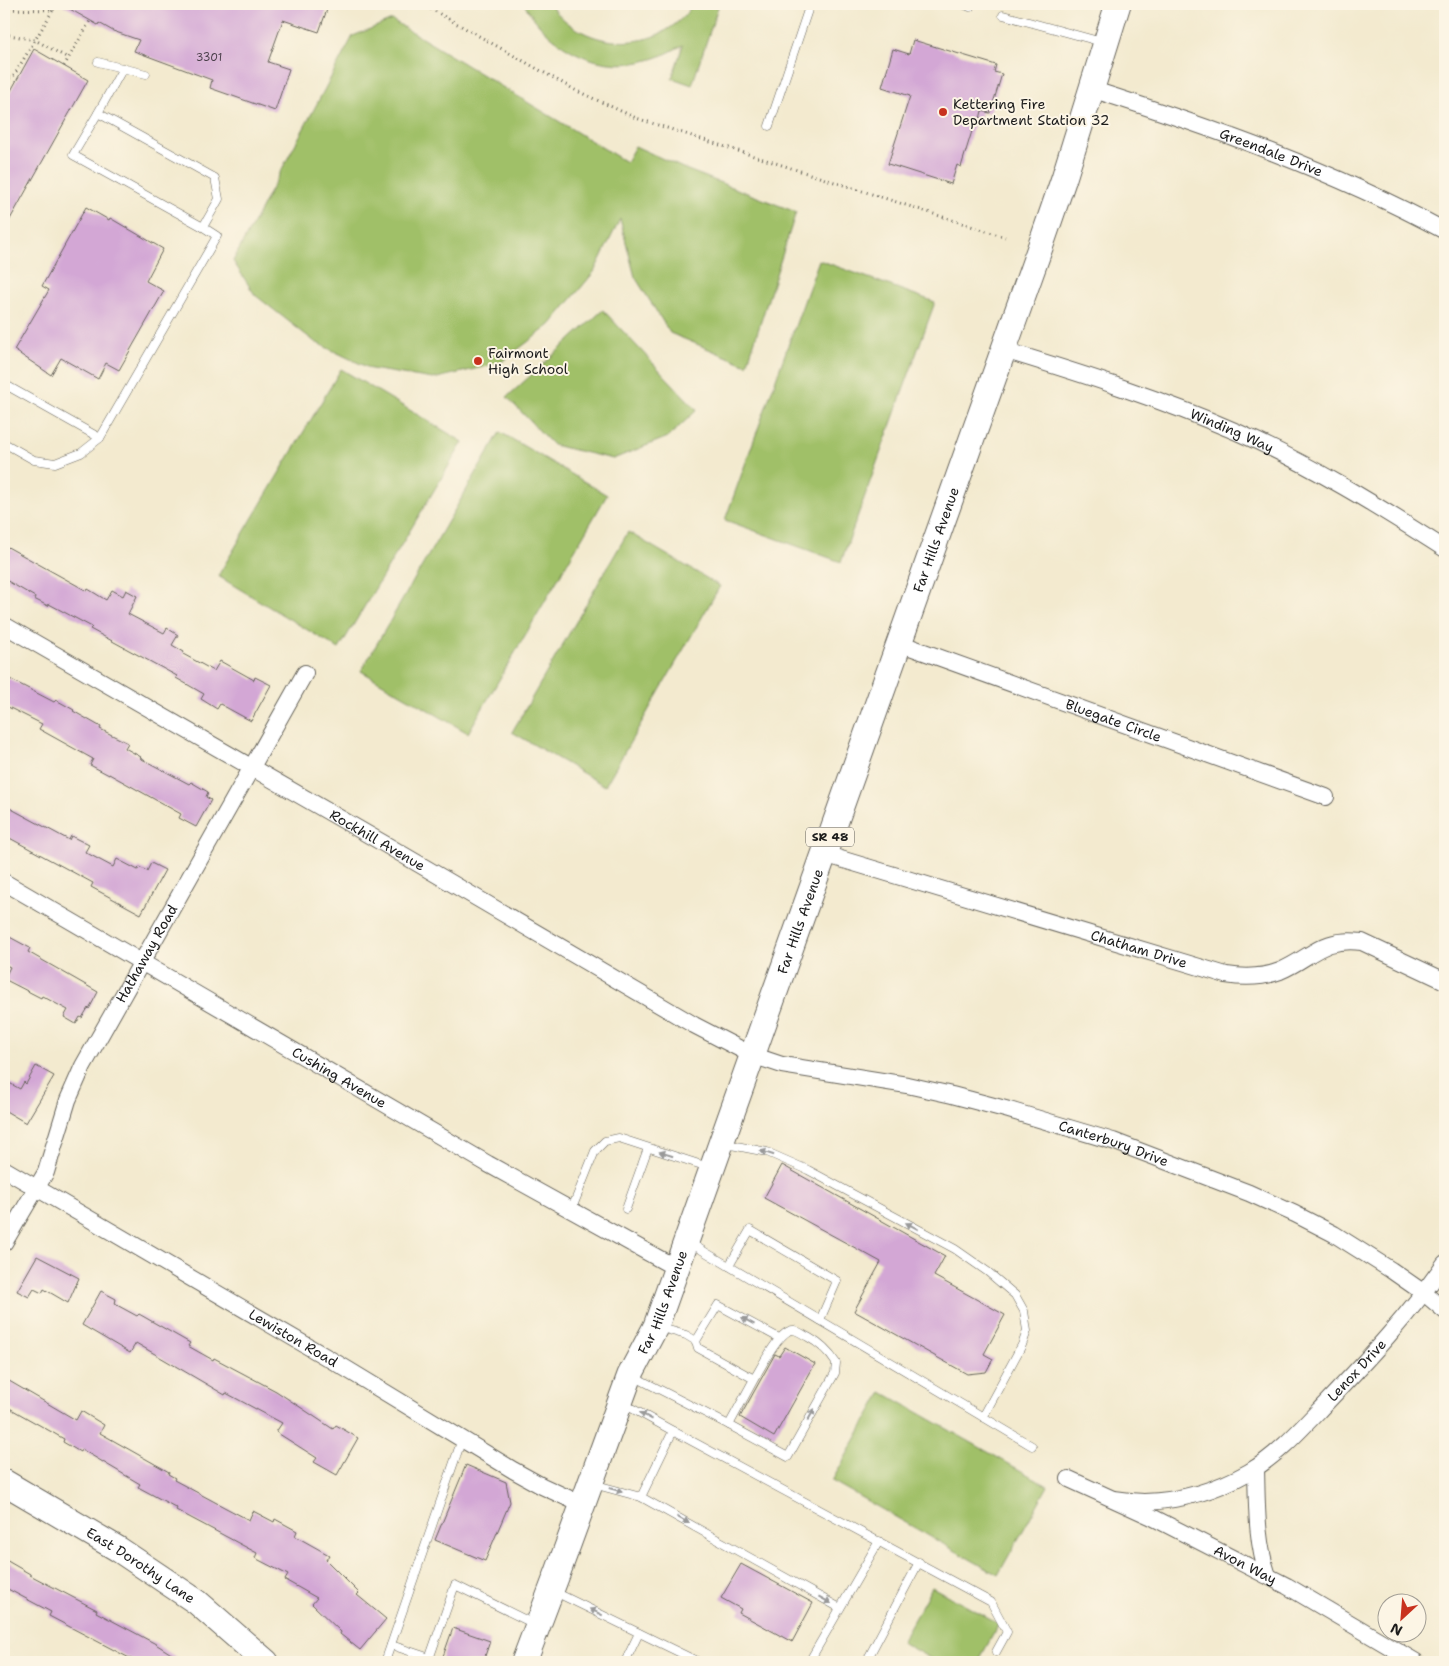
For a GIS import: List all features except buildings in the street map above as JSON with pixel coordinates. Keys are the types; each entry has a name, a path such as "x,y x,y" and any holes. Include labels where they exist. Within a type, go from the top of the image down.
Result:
{"main road":[{"name":"Far Hills Avenue","path":"524,1662 630,1375 656,1326 1004,350 1064,178 1118,4"},
{"name":"East Dorothy Lane","path":"4,1482 118,1549 197,1602 247,1654 266,1662"}],"street":[{"name":"Greendale Drive","path":"1091,89 1272,151 1346,182 1445,231"},
{"name":"Winding Way","path":"1004,350 1091,376 1151,397 1238,432 1315,470 1376,505 1445,549"},
{"name":"Rockhill Avenue","path":"4,625 694,1025 752,1055"},
{"name":"Bluegate Circle","path":"899,643 1326,797"},
{"name":"Hathaway Road","path":"4,1243 48,1167 68,1100 82,1066 305,673"},
{"name":"Chatham Drive","path":"824,854 1226,975 1245,978 1266,975 1281,970 1334,942 1348,940 1362,942 1445,981"},
{"name":"Cushing Avenue","path":"4,882 572,1211 676,1268"},
{"name":"Canterbury Drive","path":"752,1055 782,1065 907,1085 952,1095 1113,1141 1249,1192 1295,1214 1342,1239 1391,1270 1424,1293 1445,1311"},
{"name":"Lewiston Road","path":"4,1169 345,1368 542,1486 586,1494"},
{"name":"Lenox Drive","path":"1114,1499 1142,1502 1164,1501 1188,1496 1225,1484 1256,1468 1298,1433 1368,1359 1424,1293 1445,1263"},
{"path":"1256,1468 1258,1533 1268,1576"},
{"name":"Avon Way","path":"1070,1479 1150,1516 1268,1576 1416,1662"}],"lane":[{"path":"769,126 810,4"},
{"path":"1003,15 1106,43"},
{"path":"98,62 146,74"},
{"path":"4,443 34,460 55,463 81,453 100,438 217,236 73,156 123,68"},
{"path":"98,113 215,178 219,199 203,228"},
{"path":"4,384 100,438"},
{"path":"572,1211 595,1151 605,1141 619,1138 712,1169"},
{"path":"721,1143 767,1152 808,1170 955,1249 988,1272 1015,1295 1024,1311 1027,1331 1022,1345 983,1417"},
{"path":"626,1210 648,1148"},
{"path":"728,1266 750,1230 837,1281 820,1320"},
{"path":"686,1241 1032,1446"},
{"path":"696,1341 718,1305 779,1338"},
{"path":"656,1326 686,1335 696,1341 698,1348 754,1380"},
{"path":"630,1375 729,1424 788,1458 835,1373 836,1363 816,1342 795,1330 787,1331 779,1338 729,1424"},
{"path":"620,1402 991,1602 1007,1632 996,1652"},
{"path":"641,1497 673,1431"},
{"path":"385,1662 462,1439"},
{"path":"586,1494 641,1497 840,1608"},
{"path":"809,1662 879,1541"},
{"path":"866,1662 919,1562"},
{"path":"391,1645 429,1660 455,1585 538,1626"},
{"path":"552,1590 699,1662"},
{"path":"625,1662 639,1633"}],"path":[{"path":"5,79 13,77 56,4"},
{"path":"422,4 575,90 636,118 1005,236"},
{"path":"4,9 53,10"},
{"path":"64,66 90,20"},
{"path":"4,34 35,40 68,58"},
{"path":"4,55 4,90"}],"green space":[{"path":"524,4 550,4 564,20 582,32 601,39 622,41 642,40 662,33 679,21 693,4 719,4 692,85 672,78 683,45 659,57 635,63 616,64 598,61 580,55 564,46 535,20"},
{"path":"392,20 626,162 635,146 685,169 796,212 747,365 670,333 635,277 620,219 594,272 550,325 500,363 433,379 371,369 315,342 255,295 233,261 353,36"},
{"path":"819,260 935,302 841,562 725,520"},
{"path":"603,310 697,410 668,437 613,459 553,445 507,397"},
{"path":"341,369 463,442 339,649 218,576"},
{"path":"500,432 607,495 468,733 361,671"},
{"path":"628,532 720,586 605,786 512,732"},
{"path":"882,1392 1048,1486 998,1575 832,1481"},
{"path":"932,1587 999,1624 978,1662 963,1662 959,1660 957,1662 937,1662 901,1642"}],"place":[{"name":"Kettering Fire Department Station 32","path":"943,112"},
{"name":"Fairmont High School","path":"478,361"}]}
